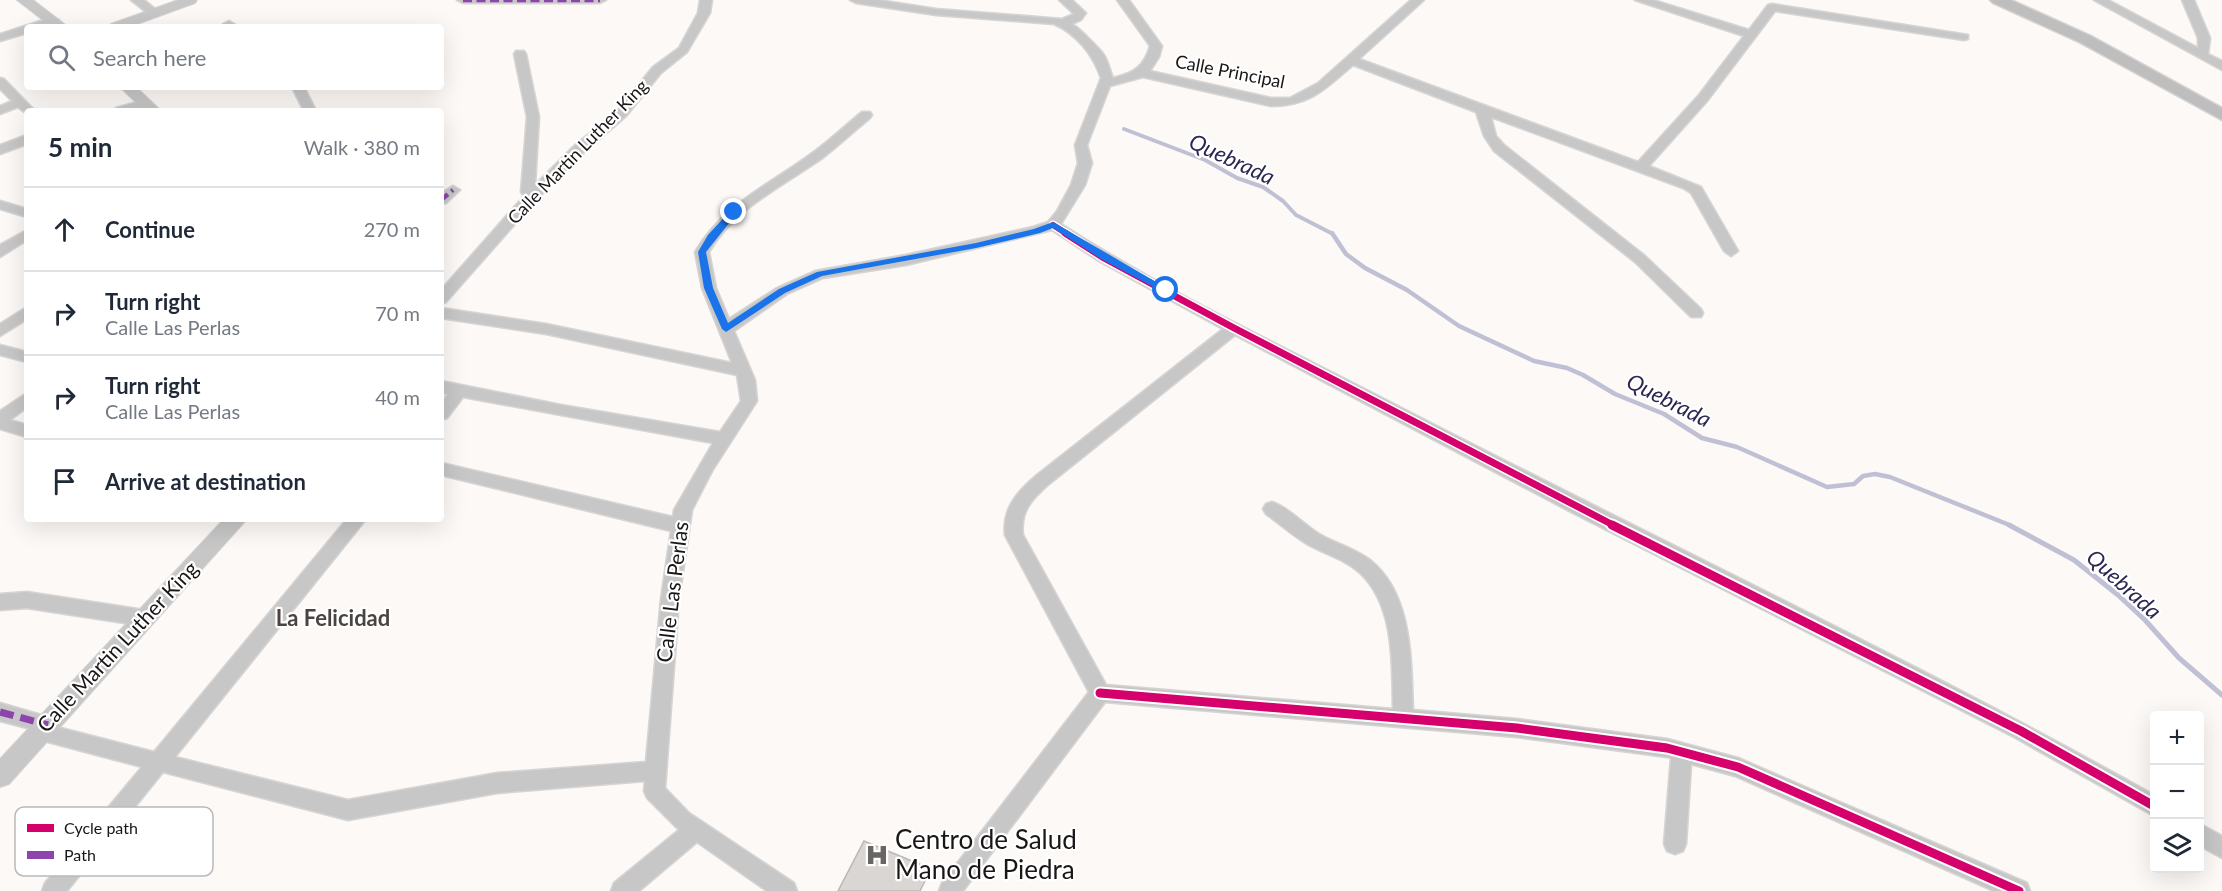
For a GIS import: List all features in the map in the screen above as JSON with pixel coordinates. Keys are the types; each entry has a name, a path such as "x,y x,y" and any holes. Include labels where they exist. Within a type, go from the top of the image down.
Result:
{"main road":[{"path":"1998,0 2085,39 2222,115"},
{"path":"2014,0 2128,54 2222,106"}],"street":[{"path":"24,0 57,23"},
{"path":"137,0 154,13"},
{"path":"124,24 190,0"},
{"path":"463,0 600,0"},
{"name":"Calle Martin Luther King","path":"444,296 532,196 577,151 622,113 657,70 683,50 704,13 706,0"},
{"path":"726,329 782,291 820,274 976,245 1053,225 1063,213 1078,185 1085,163 1081,145 1107,78 1099,56 1085,44 1075,29 1063,23 1035,18 936,12 890,2 856,0"},
{"path":"1063,23 1077,18 1080,13 1065,0"},
{"path":"1104,84 1143,73 1153,60 1156,46 1123,0"},
{"name":"Calle Principal","path":"1143,73 1271,102 1292,102 1322,86 1418,0"},
{"path":"1641,0 1751,34"},
{"path":"2100,0 2222,66"},
{"path":"2188,0 2204,38 2204,51 2200,53"},
{"path":"1640,168 1703,98 1772,7 1964,38"},
{"path":"0,38 24,30"},
{"path":"520,54 533,117 528,192 532,196"},
{"path":"1352,60 1688,185 1696,190 1731,251"},
{"path":"0,82 25,107"},
{"path":"130,90 149,107"},
{"path":"300,90 308,108"},
{"path":"0,110 25,107"},
{"path":"1482,110 1490,136 1499,148 1640,259 1696,313"},
{"name":"Calle Las Perlas","path":"786,891 682,820 654,791 670,599 683,510 705,468 749,401 747,380 709,288 702,252 711,237 734,212 819,154 866,115"},
{"path":"0,150 24,140"},
{"path":"444,198 453,190"},
{"path":"0,205 24,212"},
{"path":"1053,225 1104,258 1234,328 1581,509 2021,731 2150,804"},
{"path":"0,252 24,236"},
{"path":"0,331 24,314"},
{"path":"444,314 546,329 744,371"},
{"path":"1100,693 1014,535 1011,525 1013,515 1023,497 1051,473 1234,328"},
{"path":"0,350 24,356"},
{"path":"444,388 725,439"},
{"path":"444,410 459,391"},
{"path":"0,421 24,401"},
{"path":"0,421 24,430"},
{"path":"444,470 681,526"},
{"path":"1272,509 1314,539 1357,561 1383,586 1390,600 1398,645 1403,719"},
{"name":"Calle Martin Luther King","path":"0,776 234,522"},
{"path":"121,807 355,522"},
{"path":"0,602 27,600 144,618"},
{"path":"1100,693 1517,728 1682,752 1738,767 2019,891"},
{"path":"950,891 1100,693"},
{"path":"0,712 44,729 157,763 348,810 497,783 655,771"},
{"path":"1675,844 1682,752"},
{"path":"622,891 696,830"},
{"path":"2204,837 2222,848"},
{"path":"53,891 65,876"}],"building":[{"name":"Centro de Salud Mano de Piedra","path":"864,841 931,869 920,891 838,891"}],"waterway":[{"name":"Quebrada","path":"1124,129 1205,160 1237,178 1263,187 1283,201 1296,215 1332,234"},
{"name":"Quebrada","path":"1332,234 1346,254 1365,268 1407,290 1459,326 1534,361 1567,368 1583,375 1615,394 1664,414 1702,438 1737,447 1827,487 1854,484 1863,476 1875,474 1890,477 2012,526"},
{"name":"Quebrada","path":"2009,525 2074,560 2118,595 2145,620 2179,658 2222,695"}],"marked path":[{"path":"463,0 600,0"},
{"path":"444,198 453,190"},
{"path":"0,712 48,725"}],"cycle path":[{"path":"1053,225 1104,258 1234,328 1581,509 2021,731 2150,804"},
{"path":"1100,693 1517,728 1667,748 1738,767 2019,891"}],"place":[{"name":"Centro de Salud Mano de Piedra","path":"877,855"}],"district":[{"name":"La Felicidad","path":"333,618"}],"route":[{"path":"734,212 711,237 702,252 709,288 726,329 771,297 807,278 831,271 906,260 976,245 1053,225 1104,258 1166,290"}]}
